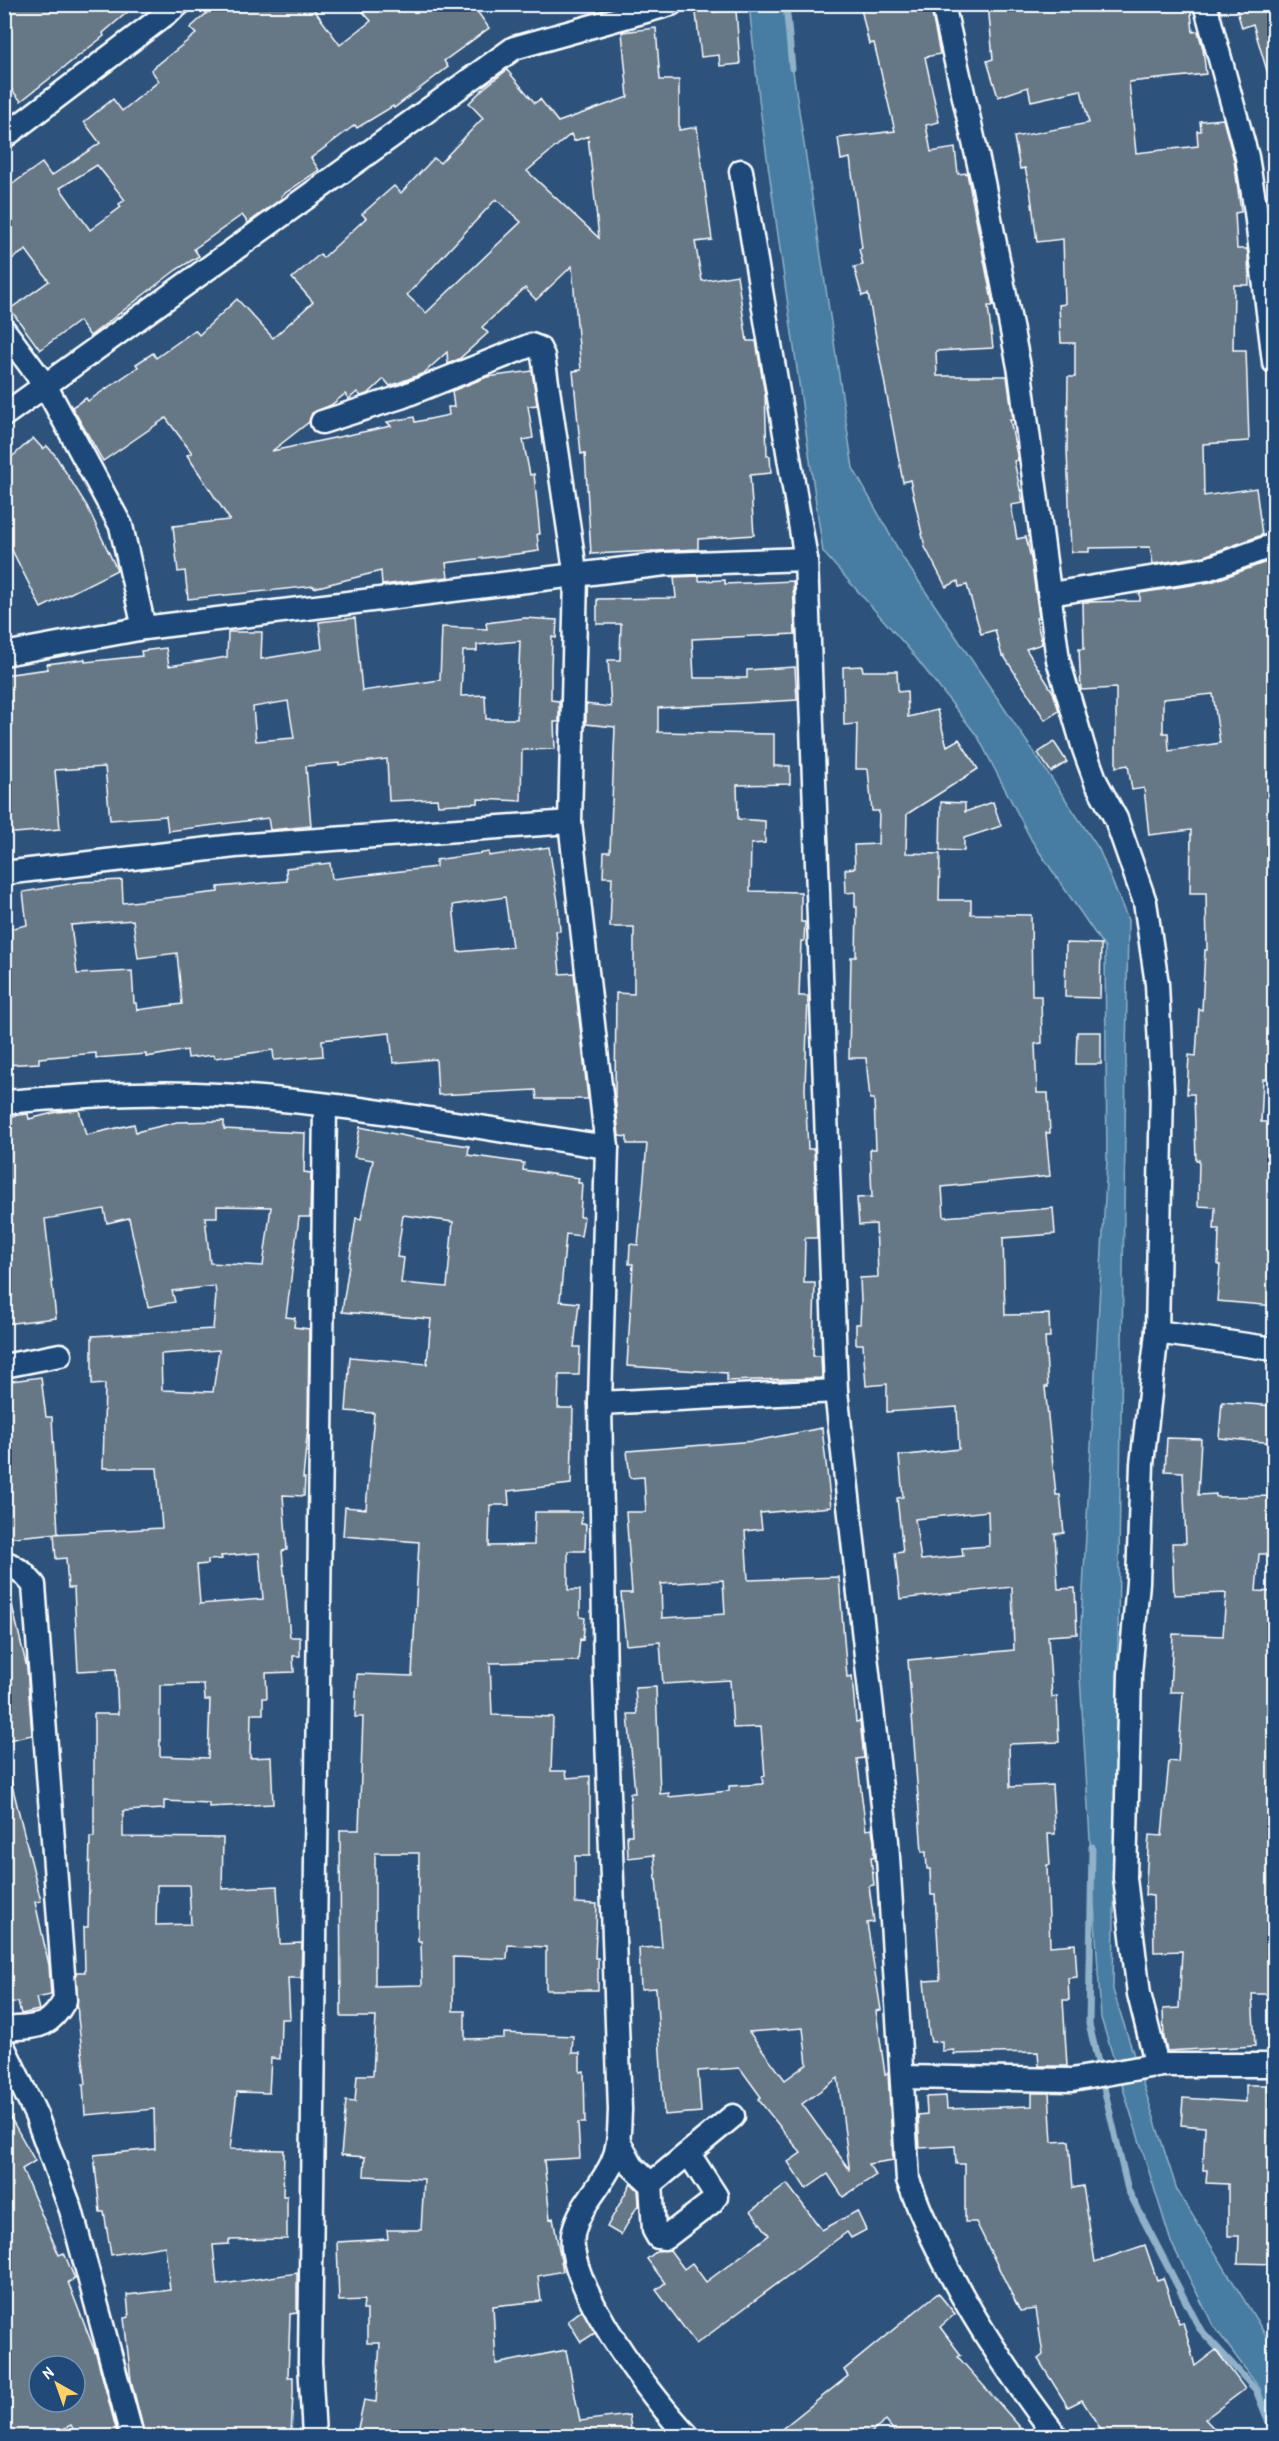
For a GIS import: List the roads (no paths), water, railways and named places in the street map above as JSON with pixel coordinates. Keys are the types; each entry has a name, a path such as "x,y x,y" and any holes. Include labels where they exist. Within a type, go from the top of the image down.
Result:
{"street":[{"path":"4,137 179,4"},
{"path":"4,415 514,48 671,4"},
{"path":"943,4 1007,299 1020,372 1058,660 1088,760 1116,819 1134,870 1152,935 1162,1089 1157,1332 1142,1464 1138,1582 1129,1706 1125,1878 1139,1994 1156,2066"},
{"path":"1205,4 1247,157 1275,362"},
{"path":"741,171 806,559 836,1391 887,1841 908,2180 925,2225 957,2287 1018,2386 1056,2436"},
{"path":"4,330 45,385 121,526 144,628"},
{"path":"322,422 401,397 531,345 539,348 543,356 576,577 570,822 606,1147 600,1403 605,1679 613,1857 619,2142 611,2164 583,2205 573,2233 576,2268 665,2428 688,2436"},
{"path":"1050,594 1207,569 1275,545"},
{"path":"4,654 144,628 576,577 665,564 806,559"},
{"path":"4,873 235,846 570,822"},
{"path":"4,1102 81,1096 195,1094 324,1106 606,1147"},
{"path":"314,2436 310,2362 324,1106"},
{"path":"1157,1332 1275,1349"},
{"path":"4,1366 60,1355"},
{"path":"600,1403 836,1391"},
{"path":"4,1566 9,1564 22,1572 34,1586 65,2000 51,2021 42,2026 4,2029"},
{"path":"4,2048 36,2115 72,2210 132,2436"},
{"path":"902,2077 1072,2080 1156,2066 1275,2065"},
{"path":"651,2184 733,2116"},
{"path":"619,2142 632,2166 651,2184 654,2230 658,2237 665,2238 712,2202 716,2196 689,2154"}],"water":[{"path":"749,5 783,5 853,468 903,558 1099,849 1128,920 1113,1990 1177,2190 1274,2349 1274,2435 1260,2389 1213,2325 1171,2242 1101,2018 1079,1660 1107,1161 1105,948 1032,841 978,737 909,649 823,552 760,108"}],"waterway":[{"path":"786,4 792,68"},
{"path":"1092,1847 1089,2024 1128,2190 1200,2329 1256,2390 1274,2435"}]}
